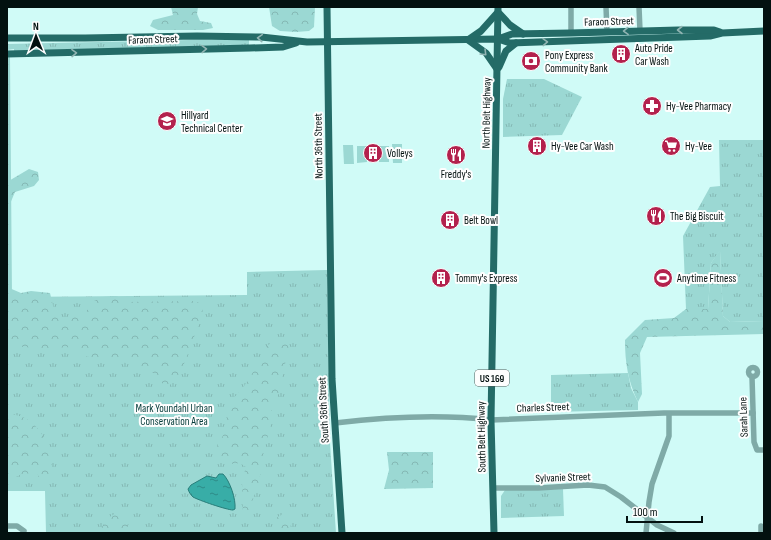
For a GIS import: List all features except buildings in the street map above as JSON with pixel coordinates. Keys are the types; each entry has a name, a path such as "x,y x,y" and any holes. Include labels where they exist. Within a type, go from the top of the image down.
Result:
{"main road":[{"name":"North 36th Street","path":"327,7 331,285"},
{"path":"516,43 506,51 498,69 486,53 468,40 481,31 498,10 510,26 523,34"},
{"name":"North Belt Highway","path":"494,220 498,10"},
{"name":"Faraon Street","path":"7,38 221,36 261,37 299,42 327,42 498,39 512,34 640,31 714,30 722,33"},
{"name":"Faraon Street","path":"498,39 510,43 516,43 710,36 722,33 764,31"},
{"name":"Faraon Street","path":"7,54 283,47 299,42"},
{"name":"South Belt Highway","path":"494,220 491,420 494,533"},
{"name":"South 36th Street","path":"331,285 332,379 342,533"}],"street":[{"path":"571,7 571,33"},
{"path":"606,7 607,32"},
{"path":"639,7 640,31"},
{"name":"Sarah Lane","path":"752,377 756,448 757,450 764,450"},
{"name":"Charles Street","path":"335,423 412,417 474,418 491,420 670,414 753,413"},
{"path":"646,533 652,484 669,436 670,414"},
{"name":"Sylvanie Street","path":"493,488 538,488 588,485 605,487 621,497 657,525 674,533"},
{"path":"7,526 17,526 24,531"},
{"path":"761,526 761,533"}],"green space":[{"path":"171,7 198,7 197,14 200,21 211,23 213,28 203,30 158,30 150,26 153,20 173,15"},
{"path":"269,7 315,7 314,27 309,31 280,31 272,26"},
{"path":"234,39 249,40 249,45 7,50 7,44"},
{"name":"Mark Youndahl Urban Conservation Area","path":"7,57 10,57 12,297 247,295 247,272 327,270 330,443 336,533 46,533 45,491 7,491"},
{"path":"507,79 544,79 582,97 562,135 503,137 503,99"},
{"path":"719,140 764,140 764,321 730,322 723,316 720,251 711,263 708,309 686,309 683,236 710,187 720,186"},
{"path":"392,144 402,144 402,163 393,163"},
{"path":"343,145 353,145 354,164 344,164"},
{"path":"357,146 367,146 367,162 357,163"},
{"path":"379,146 389,146 389,162 379,162"},
{"path":"29,169 38,172 39,180 34,186 15,192 7,211 7,182"},
{"path":"720,250 723,316 730,322 764,321 764,334 647,337 640,353 642,394 638,402 628,372 625,340 645,320 674,318 686,309 708,309 711,263"},
{"path":"7,287 21,293 31,291 50,293 55,314 66,323 70,318 91,308 94,301 102,297 117,296 126,302 192,301 201,303 203,313 181,372 168,387 159,381 154,373 140,371 132,367 130,361 119,363 85,356 83,350 73,347 39,349 7,346"},
{"path":"273,341 282,341 289,346 279,392 272,408 272,421 264,450 259,482 247,516 243,517 242,480 246,467 240,463 233,464 222,461 216,457 217,446 225,432 228,404 243,388 265,348"},
{"path":"628,373 631,388 638,402 638,410 551,412 551,375"},
{"path":"7,414 26,418 34,424 42,434 52,451 52,472 49,478 41,479 36,473 22,474 7,481"},
{"path":"387,452 433,452 433,488 384,489 389,470"},
{"path":"563,489 564,516 501,518 501,496 505,490"},
{"path":"129,510 133,513 126,528 126,533 99,533 107,519 114,514"},
{"path":"285,513 292,520 289,533 269,533 276,518"}],"water":[{"path":"219,474 223,474 226,477 230,486 235,500 235,509 233,510 219,507 193,497 188,490 191,485 207,476 216,478"}],"place":[{"name":"Auto Pride Car Wash","path":"621,54"},
{"name":"Pony Express Community Bank","path":"531,61"},
{"name":"Hy-Vee Pharmacy","path":"652,106"},
{"name":"Hillyard Technical Center","path":"167,121"},
{"name":"Hy-Vee Car Wash","path":"537,146"},
{"name":"Hy-Vee","path":"671,146"},
{"name":"Volleys","path":"373,153"},
{"name":"Freddy's","path":"456,155"},
{"name":"The Big Biscuit","path":"656,216"},
{"name":"Belt Bowl","path":"450,220"},
{"name":"Tommy's Express","path":"441,278"},
{"name":"Anytime Fitness","path":"663,278"}]}
